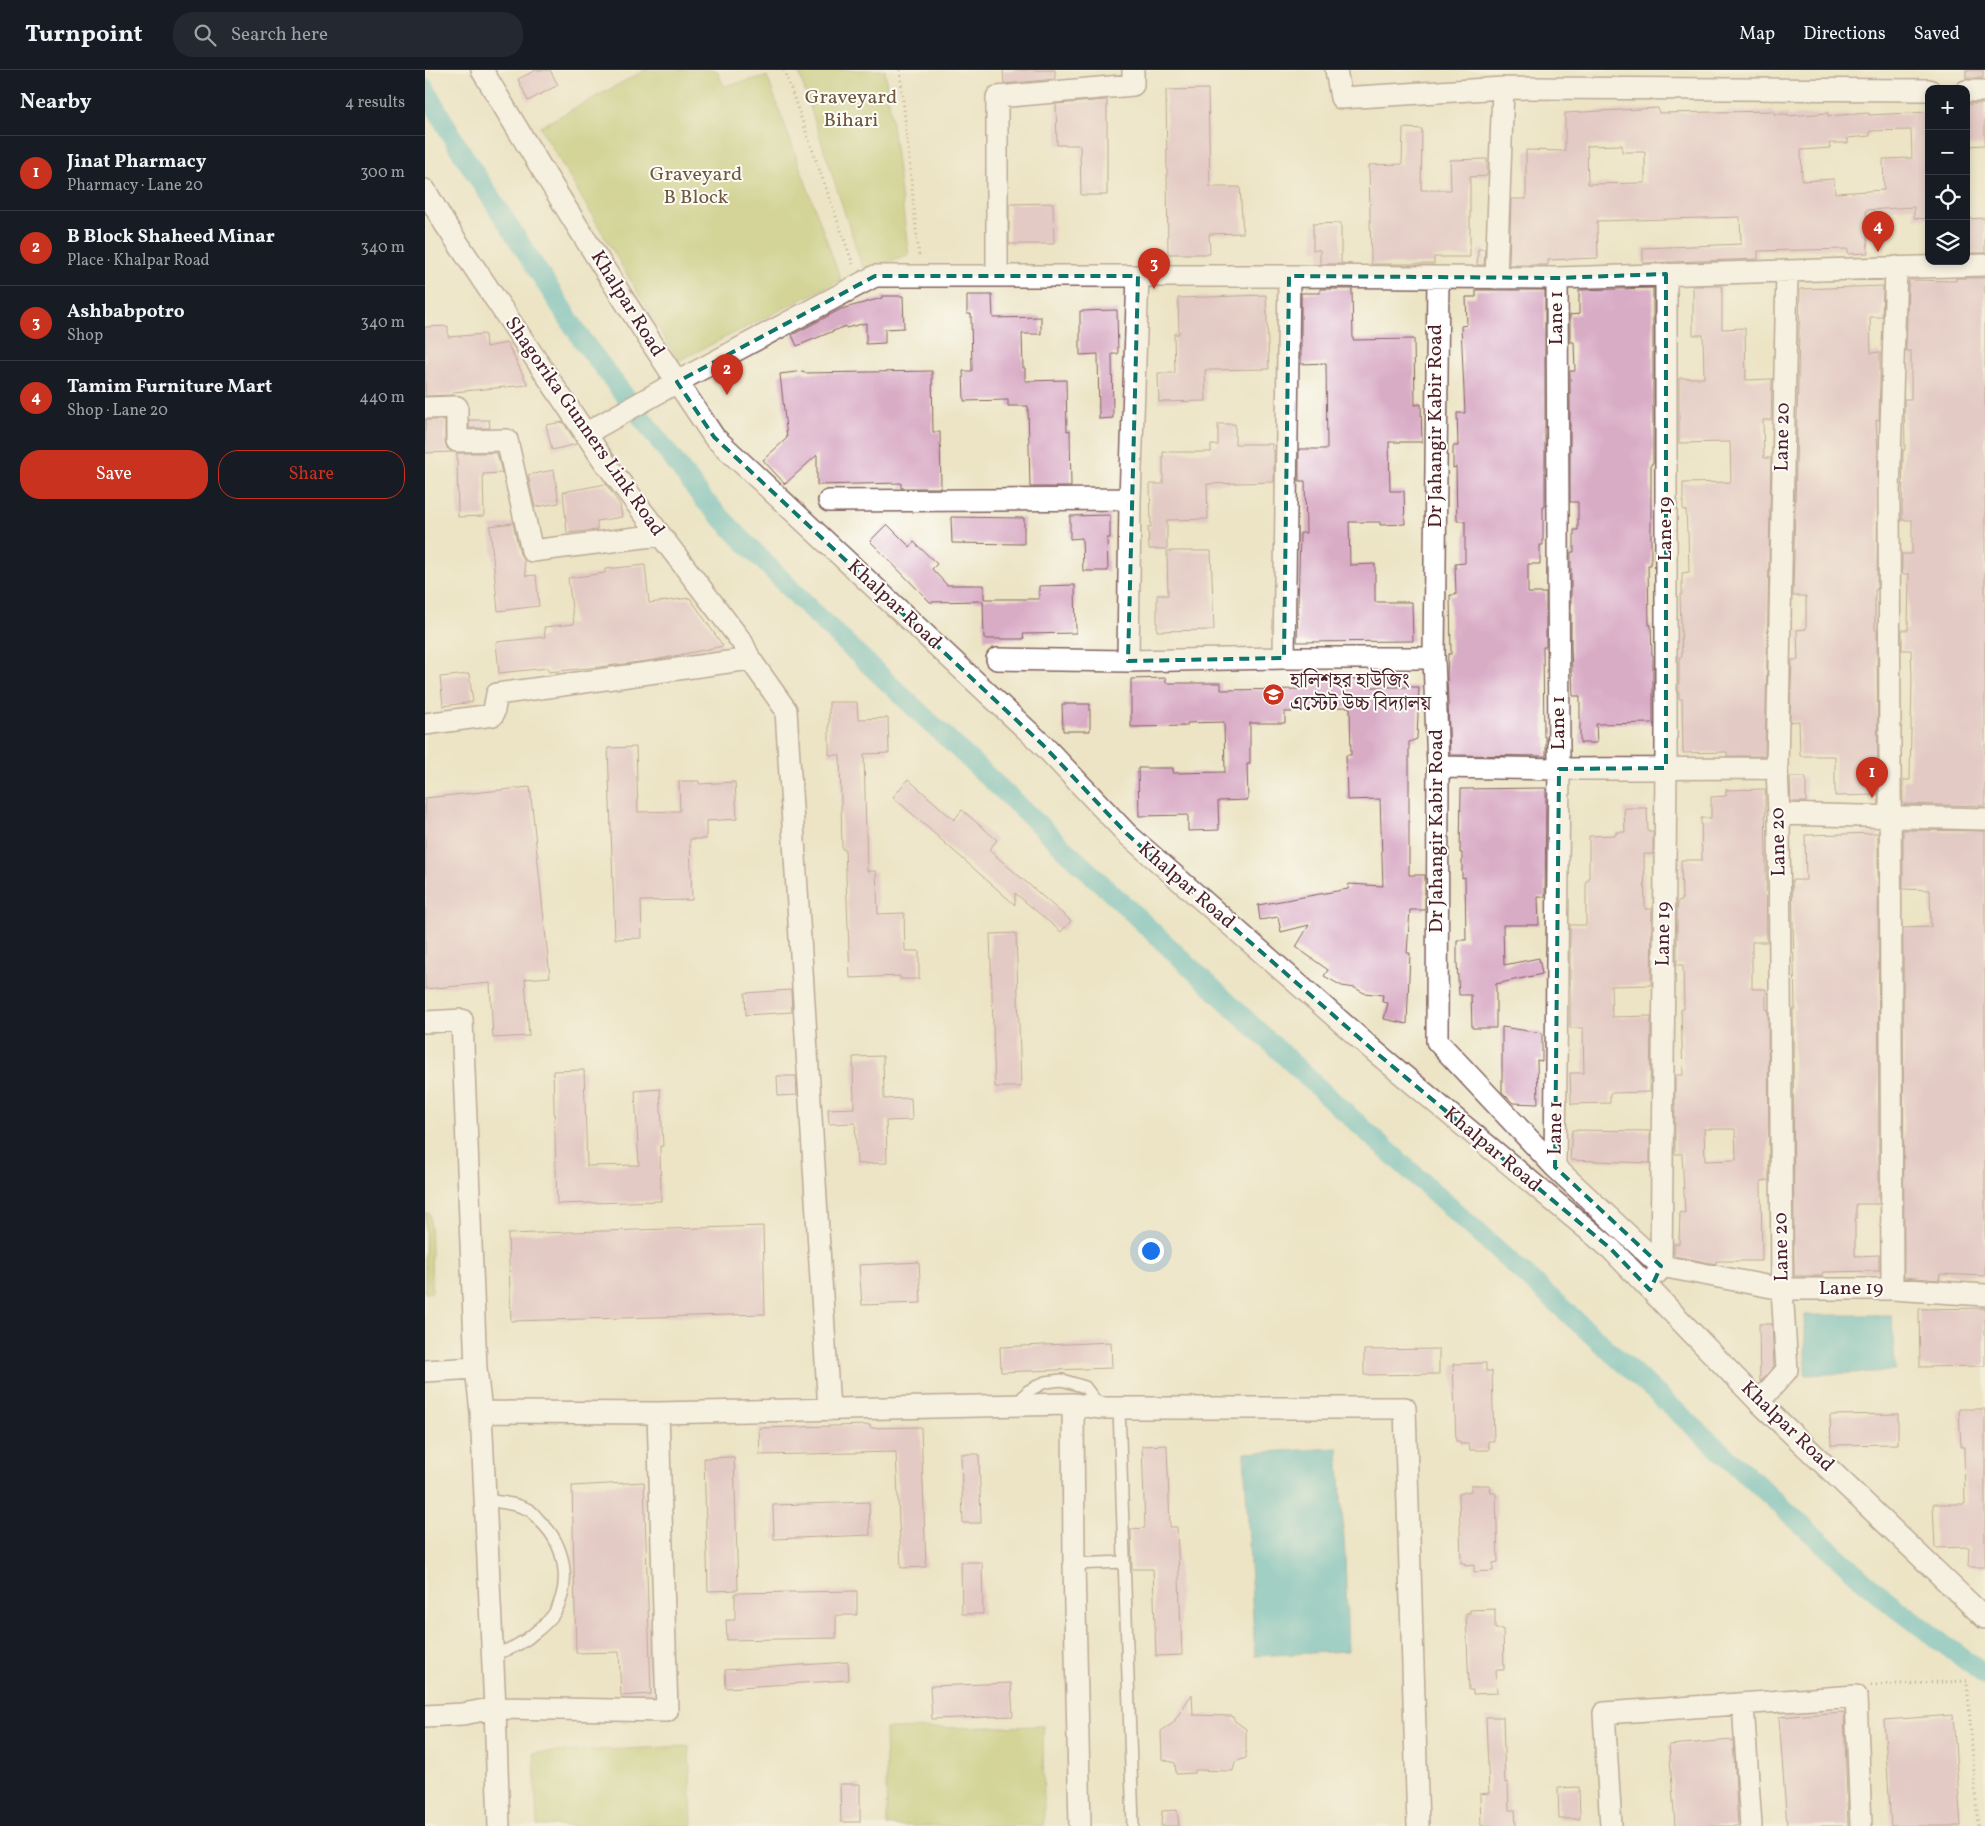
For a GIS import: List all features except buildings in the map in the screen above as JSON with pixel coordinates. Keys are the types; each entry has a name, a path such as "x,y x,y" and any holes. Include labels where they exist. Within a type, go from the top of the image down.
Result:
{"street":[{"name":"Khalpar Road","path":"482,70 669,387 714,437 1043,745 1127,834 1373,1050 1611,1249 1759,1402 1985,1618"},
{"path":"997,276 997,97 1133,85 1133,70"},
{"path":"1336,70 1341,98 1696,79 1844,80 1925,90"},
{"path":"1496,278 1503,88"},
{"path":"1970,90 1985,91"},
{"name":"Shagorika Gunners Link Road","path":"425,190 445,224 585,434 742,642 750,659 786,710 829,1410"},
{"path":"585,434 875,276 1557,278 1985,265"},
{"path":"1892,1289 1889,492 1896,267"},
{"name":"Lane 20","path":"1759,1402 1787,1370 1782,1289 1779,814 1777,768 1787,271"},
{"name":"Lane 19","path":"1666,274 1666,768 1661,1266 1782,1289 1892,1289 1985,1295"},
{"path":"1128,661 1130,499 1138,276"},
{"path":"1284,658 1289,276"},
{"name":"Dr Jahangir Kabir Road","path":"1438,278 1434,658 1437,767 1437,1041 1555,1168 1661,1266"},
{"name":"Lane 1","path":"1555,1168 1559,769 1557,278"},
{"path":"425,408 457,407 457,441 507,440 532,551 660,535"},
{"path":"829,502 1130,499"},
{"path":"997,659 1128,661 1434,658"},
{"path":"425,724 493,714 497,694 750,659"},
{"path":"1437,767 1559,769 1777,768"},
{"path":"1779,814 1985,819"},
{"path":"425,1022 462,1020 476,1368 481,1412 499,1826"},
{"path":"1650,1290 1661,1266"},
{"path":"425,1371 476,1368"},
{"path":"481,1412 658,1413 1073,1404 1110,1408 1405,1408 1417,1826"},
{"path":"1073,1404 1074,1564 1080,1826"},
{"path":"425,1716 463,1714 495,1708 667,1711 658,1413"},
{"path":"1611,1826 1604,1713 1856,1696 1861,1826"},
{"path":"1743,1704 1751,1826"}],"lane":[{"path":"1016,1405 1028,1391 1045,1382 1063,1380 1085,1387 1110,1408 1124,1562 1133,1826"},
{"path":"484,1500 505,1503 529,1510 550,1530 560,1550 565,1568 563,1591 555,1613 521,1643 497,1653 492,1652"},
{"path":"1074,1564 1124,1562"}],"path":[{"path":"784,70 860,284"},
{"path":"900,70 920,276"}],"highlighted area":[{"path":"1666,274 1666,768 1559,769 1555,1167 1661,1266 1650,1290 1611,1249 1373,1050 1127,834 1043,745 714,437 677,382 875,276 1138,276 1128,661 1284,658 1289,276 1557,278"}],"green space":[{"name":"Graveyard B Block","path":"645,70 717,70 724,86 767,76 841,280 678,361 540,127"},
{"name":"Graveyard Bihari","path":"798,70 885,70 909,256 863,269"},
{"path":"425,1213 430,1213 432,1292 425,1293"},
{"path":"1043,1726 1044,1826 887,1826 885,1729"},
{"path":"689,1746 692,1826 537,1826 534,1753"}],"water":[{"path":"1805,1315 1892,1315 1895,1371 1805,1375"},
{"path":"1338,1448 1345,1554 1348,1651 1255,1656 1244,1453"}],"waterway":[{"path":"425,88 455,142 583,341 704,500 814,613 1324,1093 1883,1598 1985,1675"}],"place":[{"name":"Tamim Furniture Mart","path":"1878,252"},
{"name":"Ashbabpotro","path":"1154,289"},
{"name":"B Block Shaheed Minar","path":"727,395"},
{"name":"হালিশহর হাউজিং এস্টেট উচ্চ বিদ্যালয়","path":"1274,694"},
{"name":"Jinat Pharmacy","path":"1872,798"}]}
